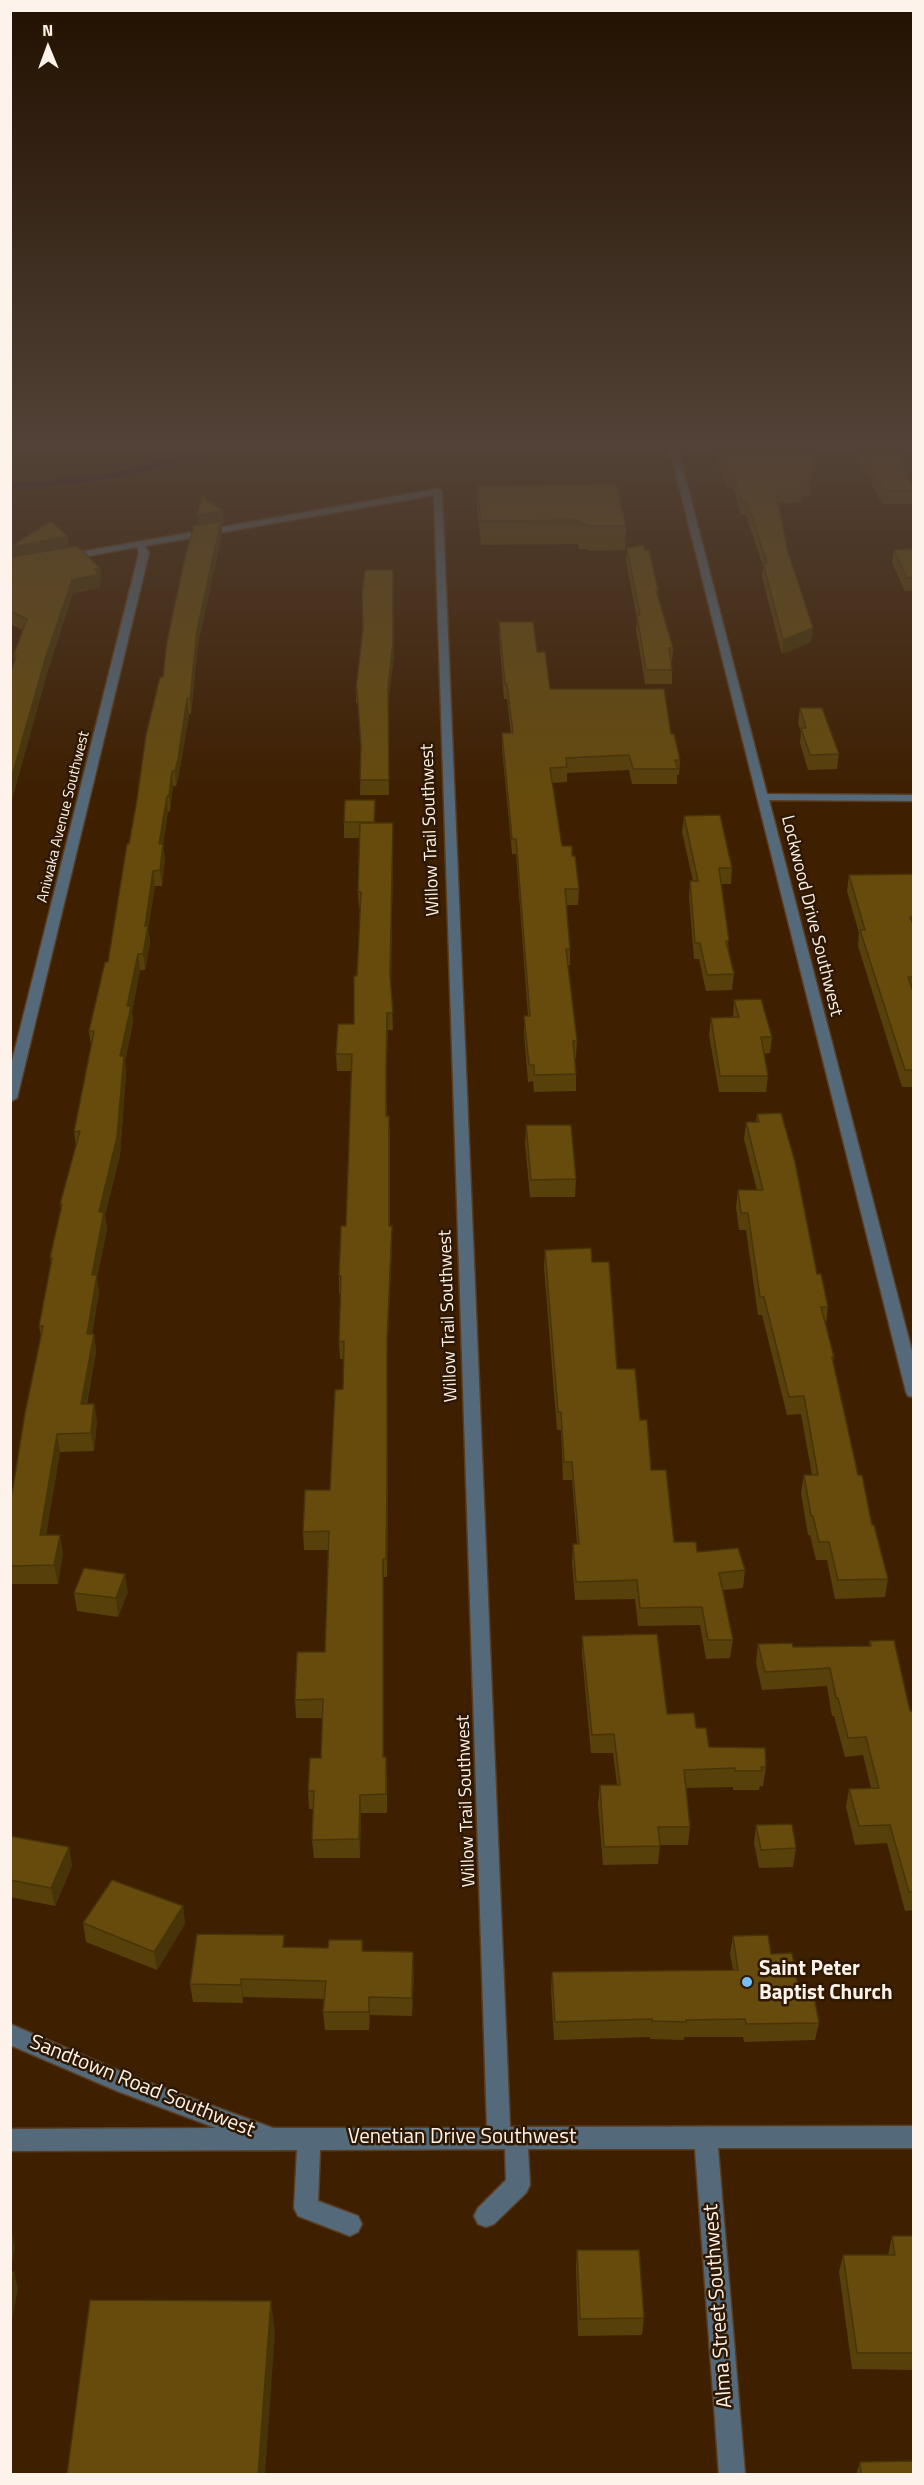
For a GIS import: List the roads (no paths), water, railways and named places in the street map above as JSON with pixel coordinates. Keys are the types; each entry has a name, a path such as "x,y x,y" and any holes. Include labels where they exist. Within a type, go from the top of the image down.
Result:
{"street":[{"name":"Aniwaka Avenue Southwest","path":"10,1098 141,566"},
{"name":"Willow Trail Southwest","path":"441,566 508,2138 518,2185 486,2216"},
{"name":"Lockwood Drive Southwest","path":"703,566 914,1392"},
{"path":"762,797 914,798"},
{"name":"Sandtown Road Southwest","path":"10,2034 125,2084 274,2139"},
{"name":"Alma Street Southwest","path":"706,2137 732,2475"},
{"name":"Venetian Drive Southwest","path":"10,2140 914,2137"},
{"path":"309,2139 306,2208 350,2224"}],"place":[{"name":"Saint Peter Baptist Church","path":"747,1982"}]}
